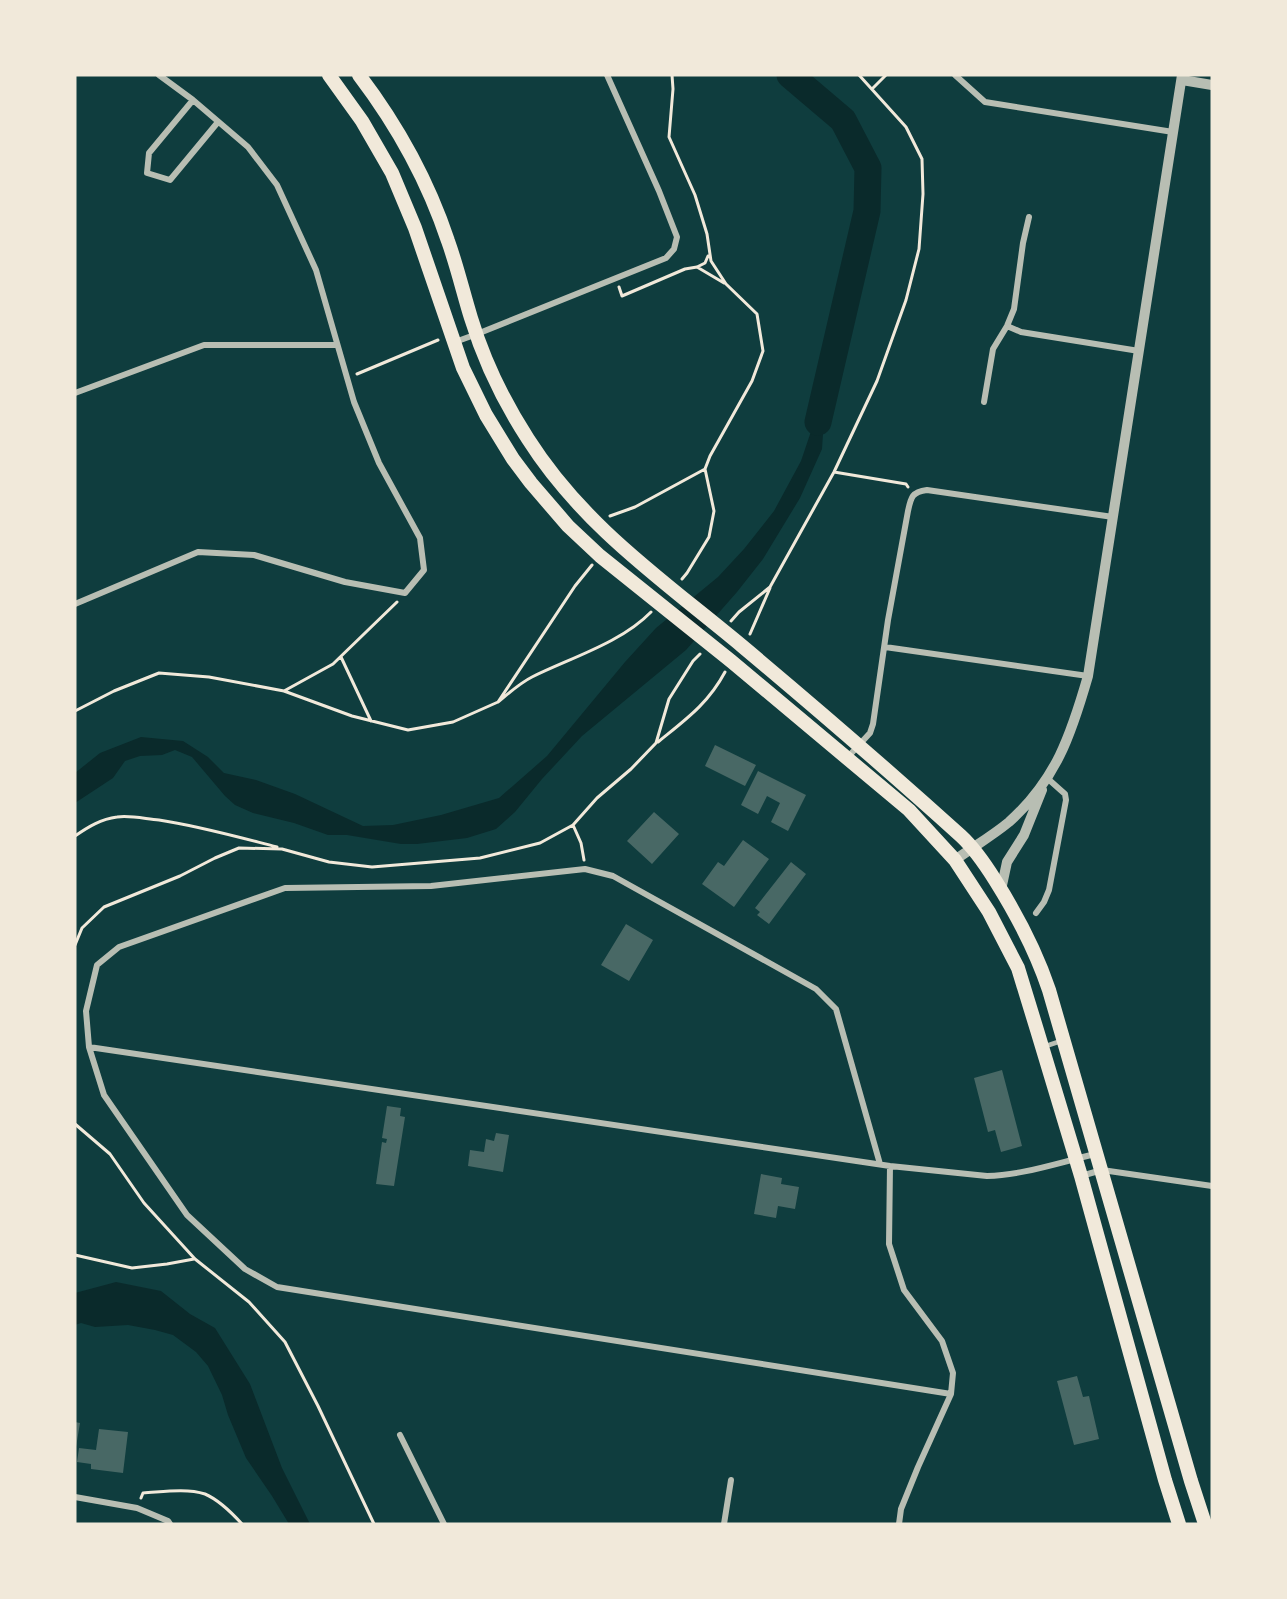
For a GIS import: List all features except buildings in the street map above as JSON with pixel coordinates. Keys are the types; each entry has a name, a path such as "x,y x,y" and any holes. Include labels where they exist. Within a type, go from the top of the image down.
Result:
{"main road":[{"path":"329,75 378,146 399,189 467,376 486,415 513,459 555,511 600,556 719,651 909,810 955,860 989,912 1018,968 1076,1158 1179,1524"},
{"path":"359,75 400,136 433,202 449,243 477,334 496,381 520,427 554,477 595,522 649,570 727,633 973,847 1001,890 1032,947 1049,990 1191,1481 1207,1519"}],"street":[{"path":"75,604 198,552 254,555 345,582 405,593 424,570 420,538 379,463 354,402 316,270 277,184 248,147 193,100 159,75"},
{"path":"454,342 666,258 674,249 677,237 659,190 607,75"},
{"path":"955,75 985,102 1173,132"},
{"path":"955,860 1007,823 1022,808 1059,760 1069,736 1088,676 1182,77 1212,85"},
{"path":"193,100 149,153 147,173 170,180 218,122"},
{"path":"984,402 993,349 1014,309 1029,217"},
{"path":"1007,326 1021,332 1139,351"},
{"path":"75,393 204,345 337,345"},
{"path":"846,758 872,729 908,511 914,494 927,490 1113,517"},
{"path":"885,647 1088,676"},
{"path":"1001,890 1007,862 1024,835 1047,778"},
{"path":"1036,913 1049,890 1066,800 1065,794 1047,778"},
{"path":"880,1164 836,1010 816,989 613,876 585,869 431,886 285,888 119,947 97,965 86,1011 89,1047 104,1095 188,1215 245,1269 277,1287 951,1394"},
{"path":"89,1047 890,1166 987,1176 1036,1169 1096,1154"},
{"path":"890,1166 889,1244 904,1290 942,1341 953,1373 951,1394 918,1467 902,1509 899,1524"},
{"path":"1081,1176 1102,1170 1212,1186"},
{"path":"400,1435 444,1524"},
{"path":"724,1524 731,1480"},
{"path":"75,1497 136,1508 168,1521 170,1524"}],"lane":[{"path":"1042,1047 1064,1041"}],"path":[{"path":"672,75 669,137 695,195 707,234 711,261 726,284 757,314 763,351 752,381 705,469 714,511 710,537 680,581"},
{"path":"727,633 739,612 770,587 834,472 877,381 906,300 919,249 923,194 922,159 906,127 859,75"},
{"path":"872,89 886,75"},
{"path":"615,277 622,296 685,269 705,263 709,248"},
{"path":"697,267 726,284"},
{"path":"347,378 438,340"},
{"path":"595,522 635,507 705,469"},
{"path":"834,472 906,484 914,494"},
{"path":"498,702 575,586 600,556"},
{"path":"284,691 333,664 405,593"},
{"path":"75,711 114,691 159,673 209,677 284,691 352,716 408,730 453,722 498,702 529,678 607,643 642,621 657,605"},
{"path":"75,836 93,824 117,817 148,819 220,832 329,862 372,867 480,858 540,843 573,825 597,798 631,769 656,743 669,699 693,661 701,653"},
{"path":"341,657 371,720"},
{"path":"573,825 581,843 585,869"},
{"path":"75,945 82,928 104,907 180,876 239,848 282,849"},
{"path":"75,1124 110,1154 144,1203 195,1259 249,1302 285,1342 374,1524"},
{"path":"75,1255 132,1268 195,1259"},
{"path":"136,1508 143,1493 187,1491 205,1494 221,1504 242,1524"}],"water":[{"path":"826,387 822,449 800,498 763,559 686,650 582,736 515,812 496,829 467,838 417,844 401,844 347,835 328,835 294,823 253,813 235,805 192,757 175,750 162,755 140,756 125,761 113,778 75,803 75,773 100,753 141,737 183,741 208,757 224,773 256,780 295,794 363,826 393,825 441,815 499,798 547,756 656,628 718,577 744,549 774,511 801,461"},
{"path":"116,1282 161,1291 190,1314 215,1328 250,1384 282,1468 310,1524 289,1524 246,1458 222,1395 208,1366 196,1352 173,1335 155,1330 128,1325 95,1327 81,1323 75,1325 75,1293"}],"waterway":[{"path":"790,75 843,120 868,168 867,211 818,422"}]}
